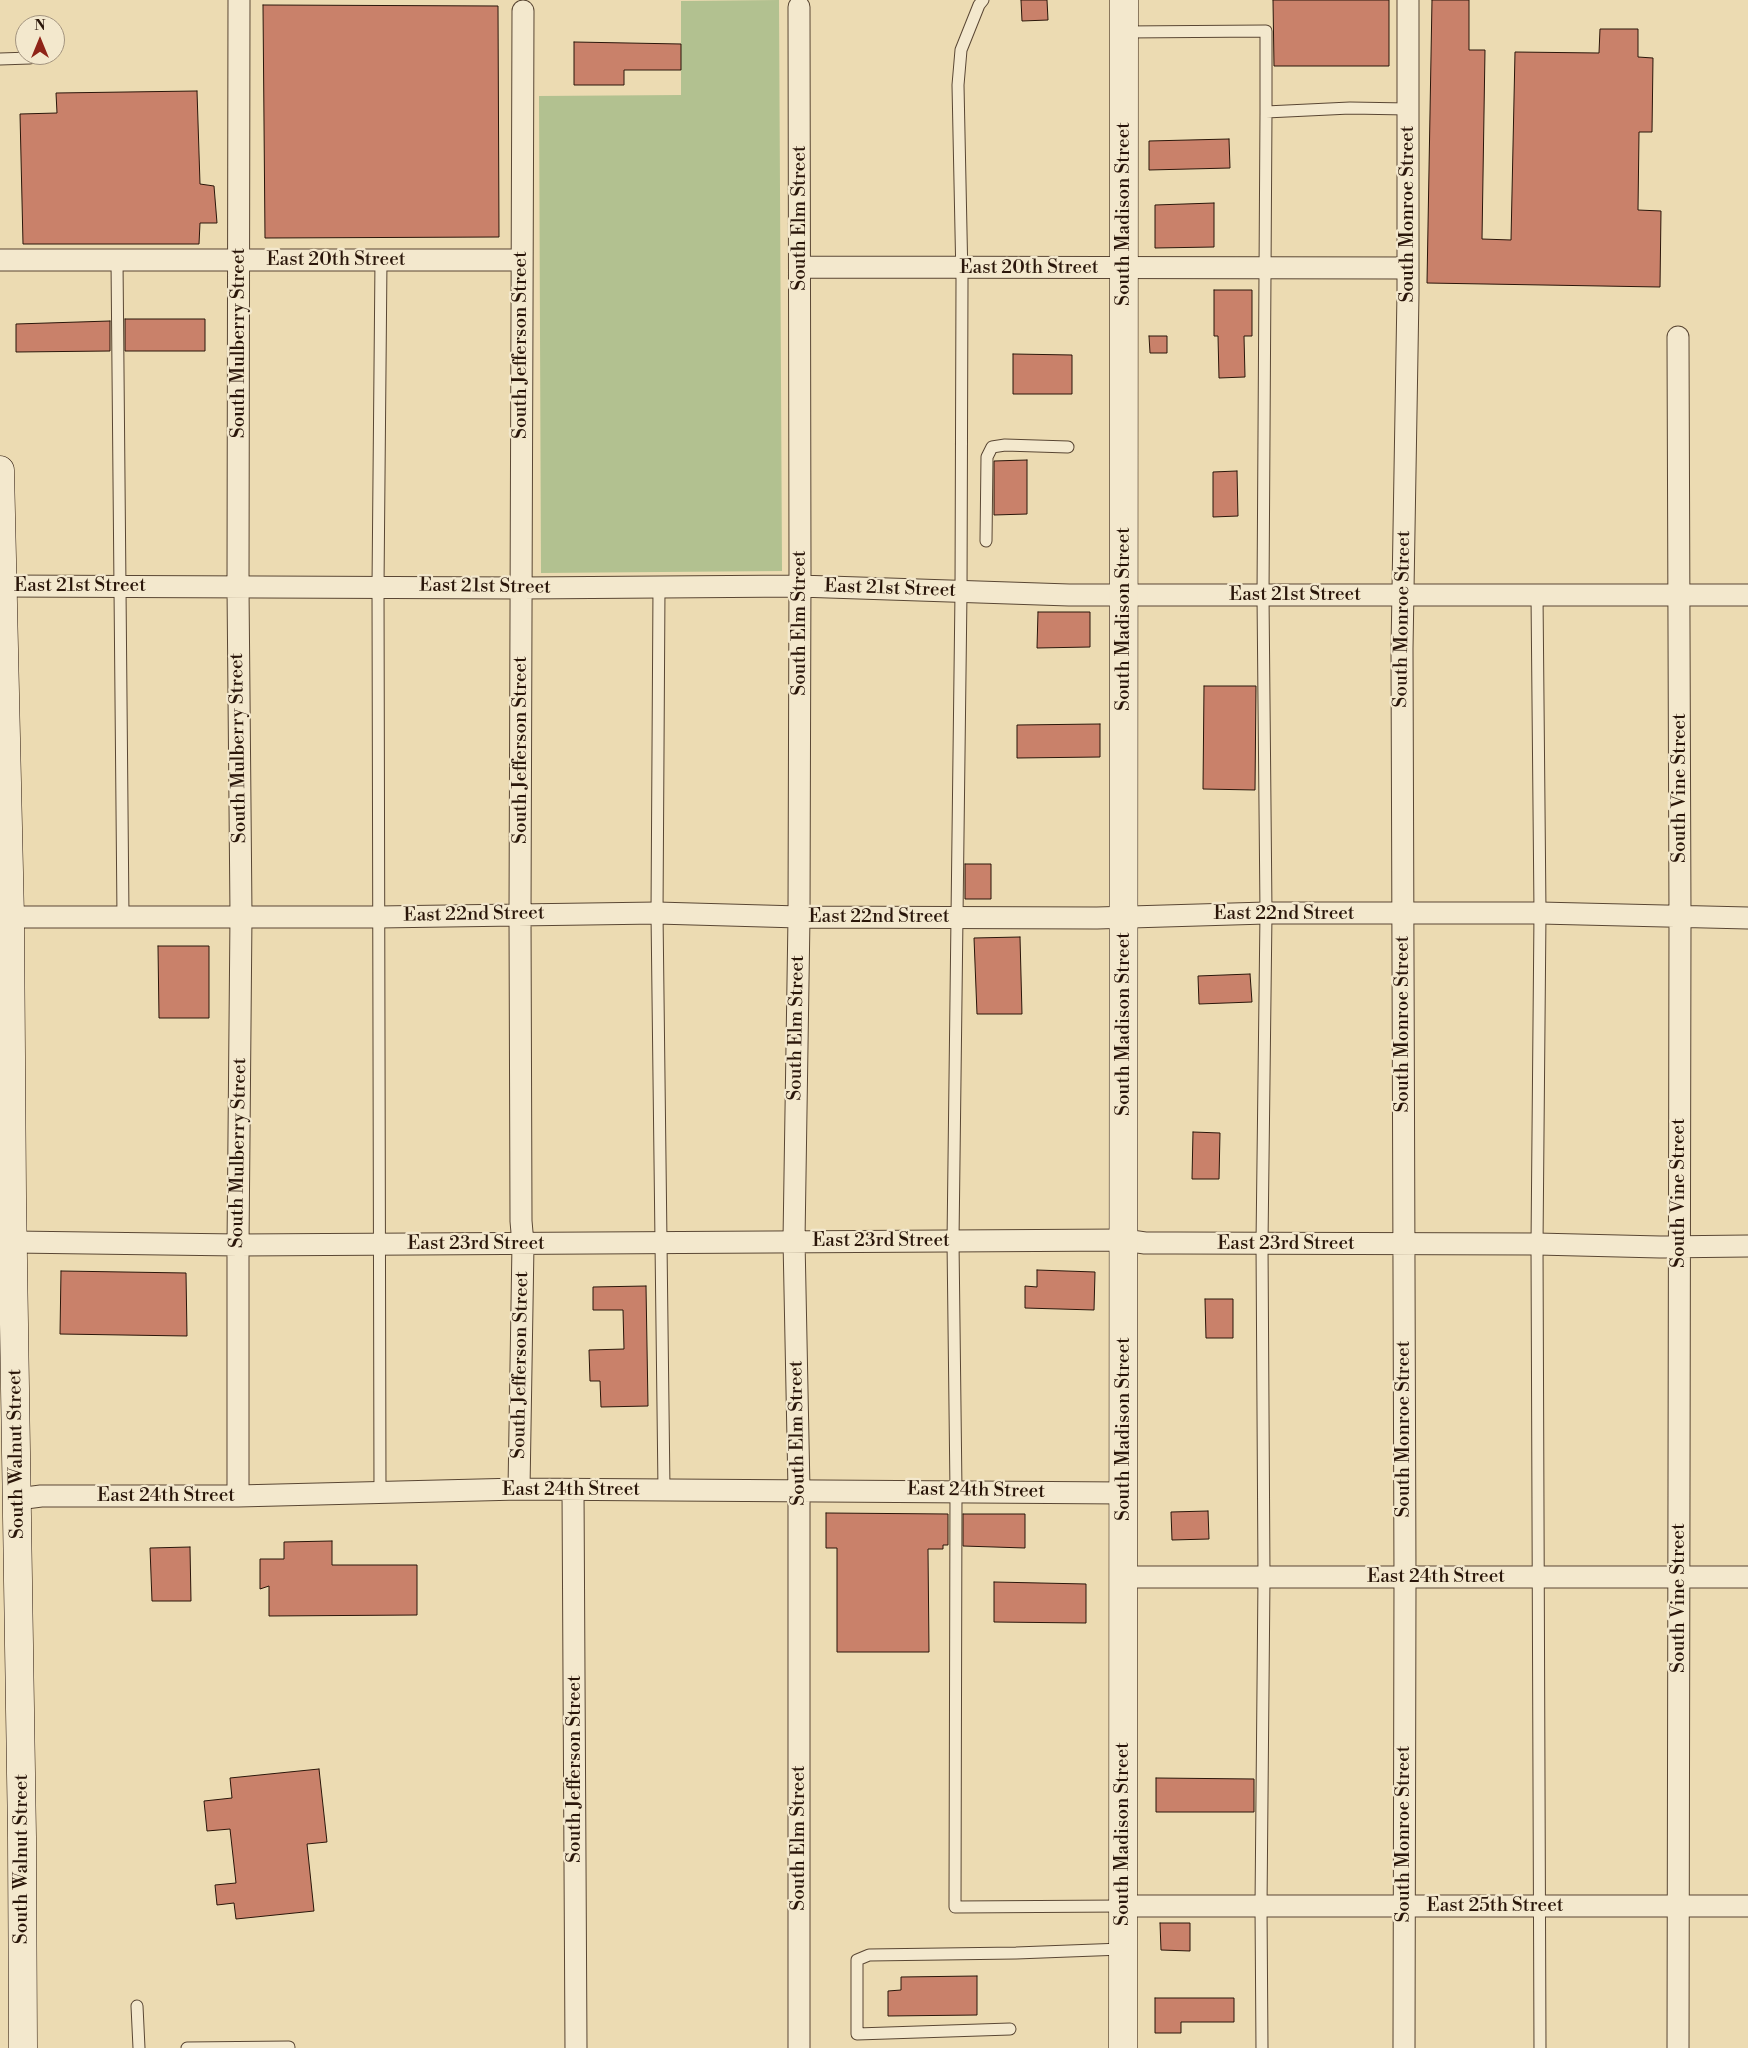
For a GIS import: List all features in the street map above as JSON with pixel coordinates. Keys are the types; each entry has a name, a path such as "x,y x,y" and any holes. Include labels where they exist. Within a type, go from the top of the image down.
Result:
{"main road":[{"name":"South Madison Street","path":"1123,2048 1124,0"},
{"name":"South Walnut Street","path":"0,470 6,1196 14,1242 23,2048"}],"street":[{"name":"South Mulberry Street","path":"238,1496 241,915 238,586 239,0"},
{"name":"South Monroe Street","path":"1404,2048 1405,1577 1402,914 1403,595 1408,268 1408,0"},
{"name":"South Elm Street","path":"799,7 799,917 794,1240 799,1490 799,2048"},
{"name":"South Jefferson Street","path":"520,1489 523,1244 521,1222 520,914 523,11"},
{"name":"East 20th Street","path":"0,260 521,260"},
{"name":"East 20th Street","path":"800,267 1408,268"},
{"name":"South Vine Street","path":"1678,338 1680,596 1678,2048"},
{"name":"East 21st Street","path":"1,586 522,588 799,586 1123,595 1748,595"},
{"name":"East 22nd Street","path":"5,917 241,915 378,917 657,913 799,917 1097,918 1266,913 1540,913 1680,918 1748,918"},
{"name":"East 23rd Street","path":"14,1242 238,1245 523,1244 794,1240 953,1242 1124,1240 1145,1243 1748,1246"},
{"name":"East 24th Street","path":"18,1499 41,1496 238,1496 520,1489 1124,1493"},
{"name":"South Jefferson Street","path":"573,1490 576,2048"},
{"name":"East 24th Street","path":"1124,1577 1748,1576"},
{"name":"East 25th Street","path":"1122,1906 1748,1906"}],"lane":[{"path":"983,0 979,5 962,50 958,85 962,268 961,592 953,1242 956,1491 955,1907 1122,1906"},
{"path":"1124,32 1266,31 1263,595 1266,913 1262,1243 1264,1577 1261,1906 1262,2048"},
{"path":"0,59 15,58"},
{"path":"1266,112 1350,108 1408,109"},
{"path":"380,1492 378,586 381,260"},
{"path":"117,261 123,917"},
{"path":"986,541 988,456 992,447 1005,445 1068,446"},
{"path":"659,588 657,913 664,1490"},
{"path":"1537,595 1540,913 1537,1244 1540,2048"},
{"path":"1010,2029 857,2034 857,1960 869,1955 1122,1949"},
{"path":"137,2006 138,2048"},
{"path":"186,2048 289,2047"}],"green space":[{"path":"779,0 782,571 541,573 539,96 681,95 681,1"}],"building":[{"path":"1021,0 1047,0 1048,20 1022,21"},
{"path":"1273,0 1389,0 1389,66 1274,66"},
{"path":"1432,0 1469,0 1469,50 1485,50 1482,239 1511,240 1515,52 1599,53 1600,29 1638,29 1638,57 1653,58 1652,132 1639,132 1638,210 1661,211 1660,287 1427,283"},
{"path":"263,5 498,6 499,237 265,238"},
{"path":"574,42 681,44 681,70 624,70 624,85 574,85"},
{"path":"197,91 200,184 214,186 217,223 200,223 199,244 23,244 20,114 57,113 56,93"},
{"path":"1229,139 1230,168 1149,170 1149,141"},
{"path":"1214,203 1214,247 1155,248 1155,205"},
{"path":"1214,290 1252,290 1252,336 1244,336 1245,377 1219,378 1218,336 1214,336"},
{"path":"125,319 205,319 205,351 125,351"},
{"path":"110,321 110,351 16,352 16,324"},
{"path":"1149,336 1167,336 1167,353 1150,353"},
{"path":"1013,354 1072,355 1072,394 1013,394"},
{"path":"1027,460 1027,514 994,515 994,461"},
{"path":"1237,471 1238,516 1213,517 1213,472"},
{"path":"1038,612 1090,612 1090,647 1037,648"},
{"path":"1204,686 1256,686 1255,790 1203,789"},
{"path":"1100,724 1100,757 1017,758 1017,725"},
{"path":"965,864 991,864 991,899 965,899"},
{"path":"1020,937 1022,1014 977,1014 974,938"},
{"path":"158,946 209,946 209,1018 159,1018"},
{"path":"1250,974 1252,1002 1199,1004 1198,976"},
{"path":"1193,1132 1220,1133 1219,1179 1192,1179"},
{"path":"1037,1270 1095,1272 1094,1310 1025,1308 1025,1286 1037,1287"},
{"path":"61,1271 186,1273 187,1336 60,1334"},
{"path":"646,1286 648,1406 601,1407 600,1381 590,1381 589,1350 624,1349 623,1310 593,1310 593,1287"},
{"path":"1205,1299 1233,1299 1233,1338 1206,1338"},
{"path":"1208,1511 1209,1539 1172,1540 1171,1512"},
{"path":"826,1513 948,1514 948,1545 943,1545 943,1549 928,1549 929,1652 837,1652 837,1548 826,1548"},
{"path":"963,1514 1025,1514 1025,1548 963,1546"},
{"path":"332,1541 332,1565 417,1565 417,1615 269,1616 269,1586 260,1589 260,1559 284,1559 284,1542"},
{"path":"190,1547 191,1601 152,1601 150,1548"},
{"path":"994,1582 1086,1584 1086,1623 994,1622"},
{"path":"319,1769 327,1842 307,1844 314,1911 236,1919 234,1903 217,1905 215,1885 236,1883 230,1829 207,1831 204,1801 232,1798 230,1778"},
{"path":"1156,1778 1254,1779 1254,1812 1156,1812"},
{"path":"1160,1923 1190,1923 1190,1951 1161,1950"},
{"path":"977,1976 977,2015 888,2016 888,1991 901,1990 901,1977"},
{"path":"1155,1998 1234,1998 1234,2022 1181,2022 1181,2033 1155,2033"}]}
